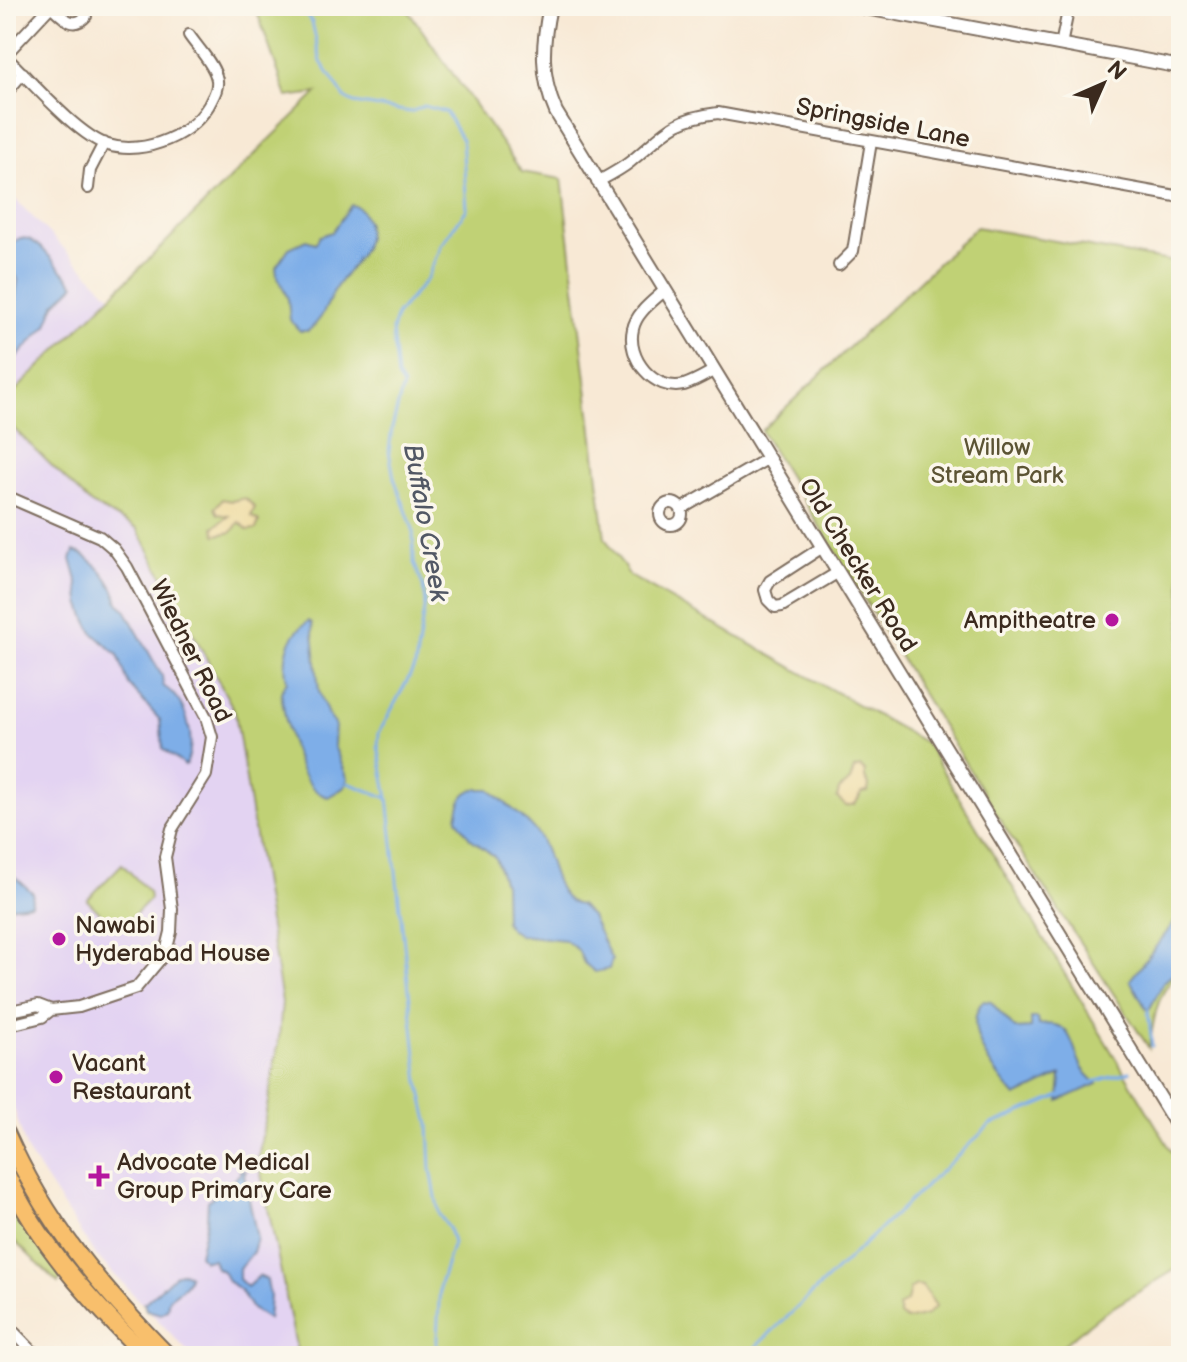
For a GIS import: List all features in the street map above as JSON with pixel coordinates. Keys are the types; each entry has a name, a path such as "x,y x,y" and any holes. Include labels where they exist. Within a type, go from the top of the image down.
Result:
{"main road":[{"path":"6,1133 35,1192 77,1256 168,1356"},
{"path":"6,1173 42,1236 72,1277 146,1356"}],"street":[{"path":"84,6 86,16 75,23 66,20 51,6 6,56 87,135 104,143 129,148 171,138 194,123 209,107 217,88 216,76 189,35"},
{"name":"Old Checker Road","path":"550,6 542,59 547,93 556,112 1181,1132"},
{"path":"855,6 1181,67"},
{"path":"1061,45 1069,6"},
{"path":"6,93 23,73"},
{"name":"Springside Lane","path":"597,182 630,162 670,127 693,116 718,113 1181,197"},
{"path":"839,265 853,251 871,142"},
{"path":"88,188 90,170 104,143"},
{"path":"664,291 637,319 632,331 636,360 643,370 668,384 683,385 713,371"},
{"path":"681,509 767,459"},
{"name":"Wiedner Road","path":"6,496 100,537 114,549 127,567 206,717 212,737 206,775 172,829 165,857 172,909 166,952 136,988 79,1007 51,1010"},
{"path":"821,548 770,581 765,590 768,600 775,607 782,606 837,573"},
{"path":"6,1012 38,1005 51,1010"},
{"path":"6,1026 42,1017 51,1010"},
{"path":"6,1324 37,1356"}],"shaded area":[{"path":"6,190 111,296 6,400"},
{"path":"6,421 91,504 137,528 235,712 282,1002 279,1038 298,1356 192,1356 94,1253 27,1151 6,1083"}],"green space":[{"path":"255,6 405,6 522,172 562,179 605,538 630,576 926,743 1181,1167 1181,1266 1102,1314 1049,1356 298,1356 258,1159 279,1038 282,1002 235,712 137,528 91,504 6,421 6,400 317,93 287,97"},
{"name":"Willow Stream Park","path":"976,227 1181,263 1181,972 1161,997 1149,1048 1007,831 761,431"},
{"path":"122,864 149,892 150,899 118,931 87,900"},
{"path":"6,1181 63,1275 58,1283 6,1233"}],"sand":[{"path":"245,498 255,507 251,516 259,521 256,529 248,530 239,522 232,532 216,535 214,527 229,516 218,514 215,508 222,499 232,501"},
{"path":"860,767 865,771 868,792 862,793 855,804 846,806 837,798 839,790 850,781 854,769"},
{"path":"916,1285 922,1286 936,1306 927,1315 906,1320 900,1315 898,1307 907,1301 910,1289"}],"water":[{"path":"351,205 359,208 367,227 360,256 335,289 317,322 308,331 300,331 290,320 288,299 276,267 289,248 306,240 316,243 320,236 332,232"},
{"path":"20,238 29,239 41,247 75,285 55,304 47,325 16,358 13,353 16,345 14,304 18,280 6,257 6,247"},
{"path":"74,551 88,559 108,580 118,603 124,608 162,676 163,686 184,711 190,734 189,756 185,766 163,749 160,720 129,685 118,655 93,633 80,602 71,559"},
{"path":"309,621 312,623 319,691 335,724 334,746 348,779 345,787 328,797 317,792 300,768 289,736 281,692 287,681 285,664 288,647 296,633"},
{"path":"476,789 490,789 535,831 544,846 559,888 565,897 591,916 612,960 609,969 595,972 584,963 578,950 565,940 519,935 510,929 505,922 504,884 495,857 470,838 457,819 464,796"},
{"path":"6,869 33,893 31,904 6,907"},
{"path":"1181,914 1181,967 1164,982 1148,1012 1130,980"},
{"path":"983,1001 991,1002 1015,1029 1031,1028 1031,1018 1038,1018 1039,1025 1050,1024 1064,1029 1083,1068 1097,1084 1059,1101 1061,1075 1016,1097 991,1065 978,1038 975,1025"},
{"path":"240,1170 246,1171 244,1175 257,1238 253,1252 239,1269 239,1279 247,1287 259,1276 267,1280 270,1297 268,1319 252,1309 241,1291 228,1281 223,1271 216,1268 213,1259 204,1260 199,1255 208,1201 240,1174"},
{"path":"184,1272 189,1276 188,1280 169,1298 167,1309 161,1314 146,1310 144,1303 174,1275"}],"waterway":[{"name":"Buffalo Creek","path":"297,6 312,22 321,62 346,99 411,112 424,106 446,112 462,140 467,209 441,245 427,279 397,314 392,330 397,377 403,386 389,451 394,478 413,529 414,563 423,586 425,603 415,666 379,733 378,746 388,798 419,1082 429,1125 431,1169 439,1214 449,1228 453,1243 440,1284 436,1356"},
{"path":"348,783 388,798"},
{"path":"1148,1010 1152,1046"},
{"path":"1093,1082 1129,1072"},
{"path":"746,1356 990,1125 1060,1096"}],"place":[{"name":"Ampitheatre","path":"1112,620"},
{"name":"Nawabi Hyderabad House","path":"59,939"},
{"name":"Vacant Restaurant","path":"56,1077"},
{"name":"Advocate Medical Group Primary Care","path":"99,1176"}]}
